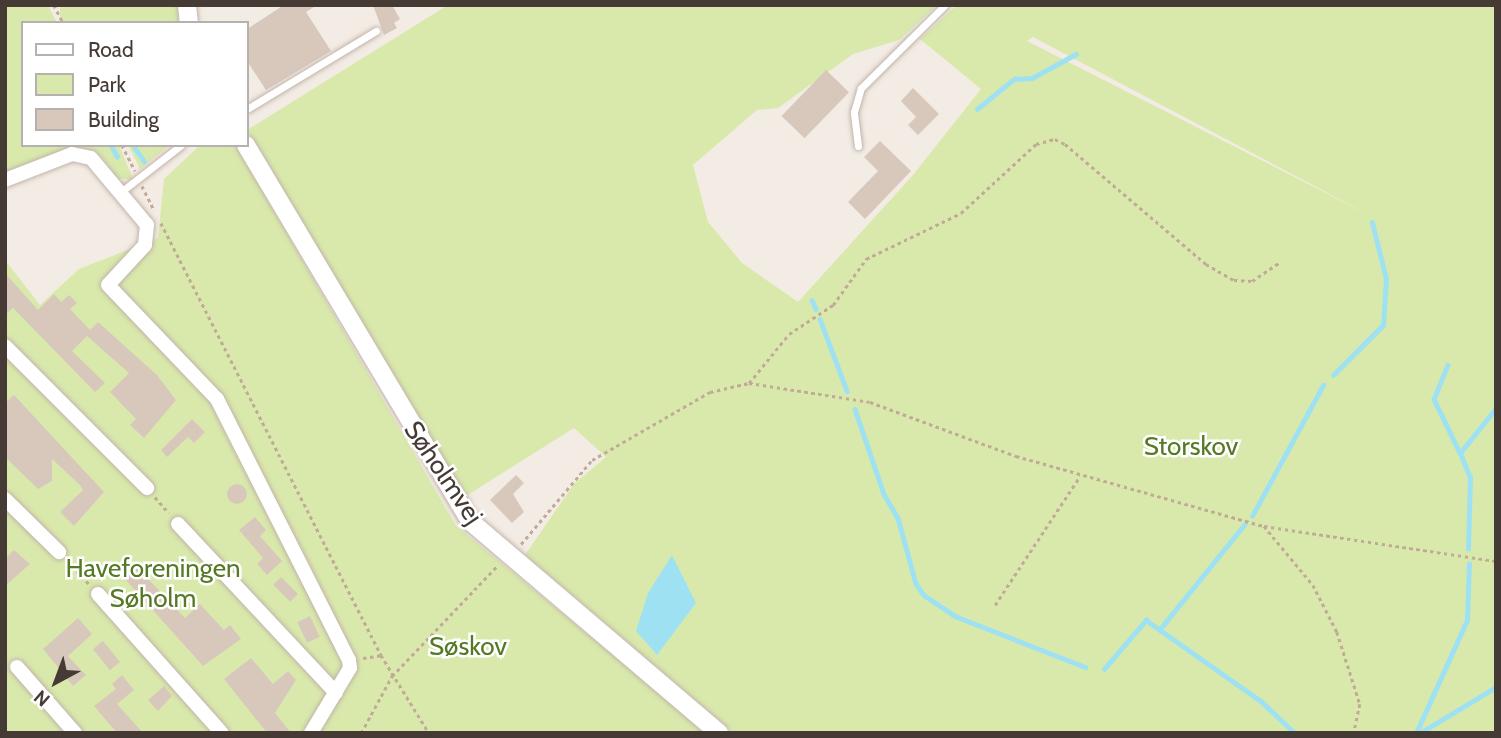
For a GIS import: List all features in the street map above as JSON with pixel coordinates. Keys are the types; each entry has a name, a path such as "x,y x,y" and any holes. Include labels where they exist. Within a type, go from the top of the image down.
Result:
{"street":[{"name":"Søholmvej","path":"247,147 450,495 509,556 719,733"},
{"path":"5,180 72,154 91,158 122,191 148,235 137,255 108,285 217,399 349,660 336,693 311,733"},
{"path":"5,346 147,488"},
{"path":"5,499 59,552"},
{"path":"178,524 336,693"},
{"path":"99,594 222,733"},
{"path":"17,667 75,733"}],"lane":[{"path":"858,146 854,112 861,88 945,5"},
{"path":"248,109 376,30"},
{"path":"122,191 179,147"}],"path":[{"path":"54,5 62,21"},
{"path":"750,383 789,334 833,305 866,259 961,213 1020,154 1045,141 1065,144 1206,264 1234,280 1252,281 1280,262"},
{"path":"123,147 381,655 429,733"},
{"path":"361,733 392,676 509,556 592,460 710,392 750,383 870,402 1080,476 1264,526 1496,561"},
{"path":"995,605 1080,476"},
{"path":"147,488 178,524"},
{"path":"1264,526 1313,585 1337,632 1360,704 1353,733"},
{"path":"59,552 99,594"},
{"path":"349,660 381,655"}],"green space":[{"path":"5,5 48,5 56,21 21,21 21,147 120,147 133,179 118,179 101,156 77,148 5,174"},
{"path":"60,5 178,5 178,21 60,21"},
{"name":"Storskov","path":"448,5 937,5 899,40 853,54 778,108 757,110 693,165 708,222 742,263 798,302 913,175 981,89 920,39 957,5 1496,5 1496,733 734,733 525,555 574,484 606,457 574,428 463,498 248,132","holes":["1033,37 1373,217 1027,41"]},
{"path":"129,147 168,147 140,169"},
{"path":"198,147 237,147 456,526 708,733 5,733 5,260 40,305 79,269 158,238 164,179"}],"water":[{"path":"672,555 696,603 657,655 636,631 648,593"}],"building":[{"path":"284,5 317,5 306,12 331,51 266,90 248,63 248,28"},
{"path":"373,5 392,5 400,19 394,23 397,28 384,35"},
{"path":"826,70 849,92 805,138 782,116"},
{"path":"913,88 939,114 918,135 908,125 916,117 901,101"},
{"path":"880,141 911,171 865,219 848,202 878,171 864,157"},
{"path":"5,273 38,310 54,294 61,302 69,295 77,303 70,309 90,330 98,322 157,375 176,400 144,438 130,425 136,419 110,392 129,373 87,336 72,351 105,383 95,392 13,308 5,315"},
{"path":"14,395 104,492 74,526 60,512 83,490 80,485 52,459 52,481 38,489 5,457 5,403"},
{"path":"192,419 205,432 194,443 188,437 167,457 161,450"},
{"path":"516,475 524,483 513,494 524,512 512,523 490,500"},
{"path":"237,484 244,487 247,494 244,501 237,504 230,501 227,494 230,487"},
{"path":"255,517 266,530 260,536 282,561 267,575 257,564 263,558 239,530"},
{"path":"14,550 30,564 5,586 5,559"},
{"path":"137,567 185,618 200,604 224,630 230,625 241,639 203,666 124,578"},
{"path":"281,577 298,594 290,602 273,585"},
{"path":"310,616 320,637 307,643 297,622"},
{"path":"78,618 92,634 68,656 86,675 73,686 43,649"},
{"path":"103,641 120,662 110,670 93,649"},
{"path":"251,658 273,684 288,671 296,680 275,713 291,733 267,733 224,679"},
{"path":"122,675 134,690 117,704 143,733 117,733 94,706 116,689 112,684"},
{"path":"164,686 172,696 158,711 148,700"}],"waterway":[{"path":"977,109 1014,79 1032,78 1076,54"},
{"path":"112,147 117,156"},
{"path":"135,148 144,161"},
{"path":"1333,375 1383,325 1386,279 1372,223"},
{"path":"812,300 816,309"},
{"path":"820,319 847,391"},
{"path":"1448,365 1434,399 1460,453"},
{"path":"1252,516 1323,385"},
{"path":"1468,549 1470,478 1460,453 1496,408"},
{"path":"855,409 884,494 898,518 916,584 924,595 955,616 1085,667"},
{"path":"1160,629 1244,525"},
{"path":"1416,733 1467,620 1469,564"},
{"path":"1104,669 1146,620 1261,701 1295,733"},
{"path":"1420,733 1496,687"}],"park label":[{"name":"Haveforeningen Søholm","path":"153,584"},
{"name":"Søskov","path":"468,647"}]}
